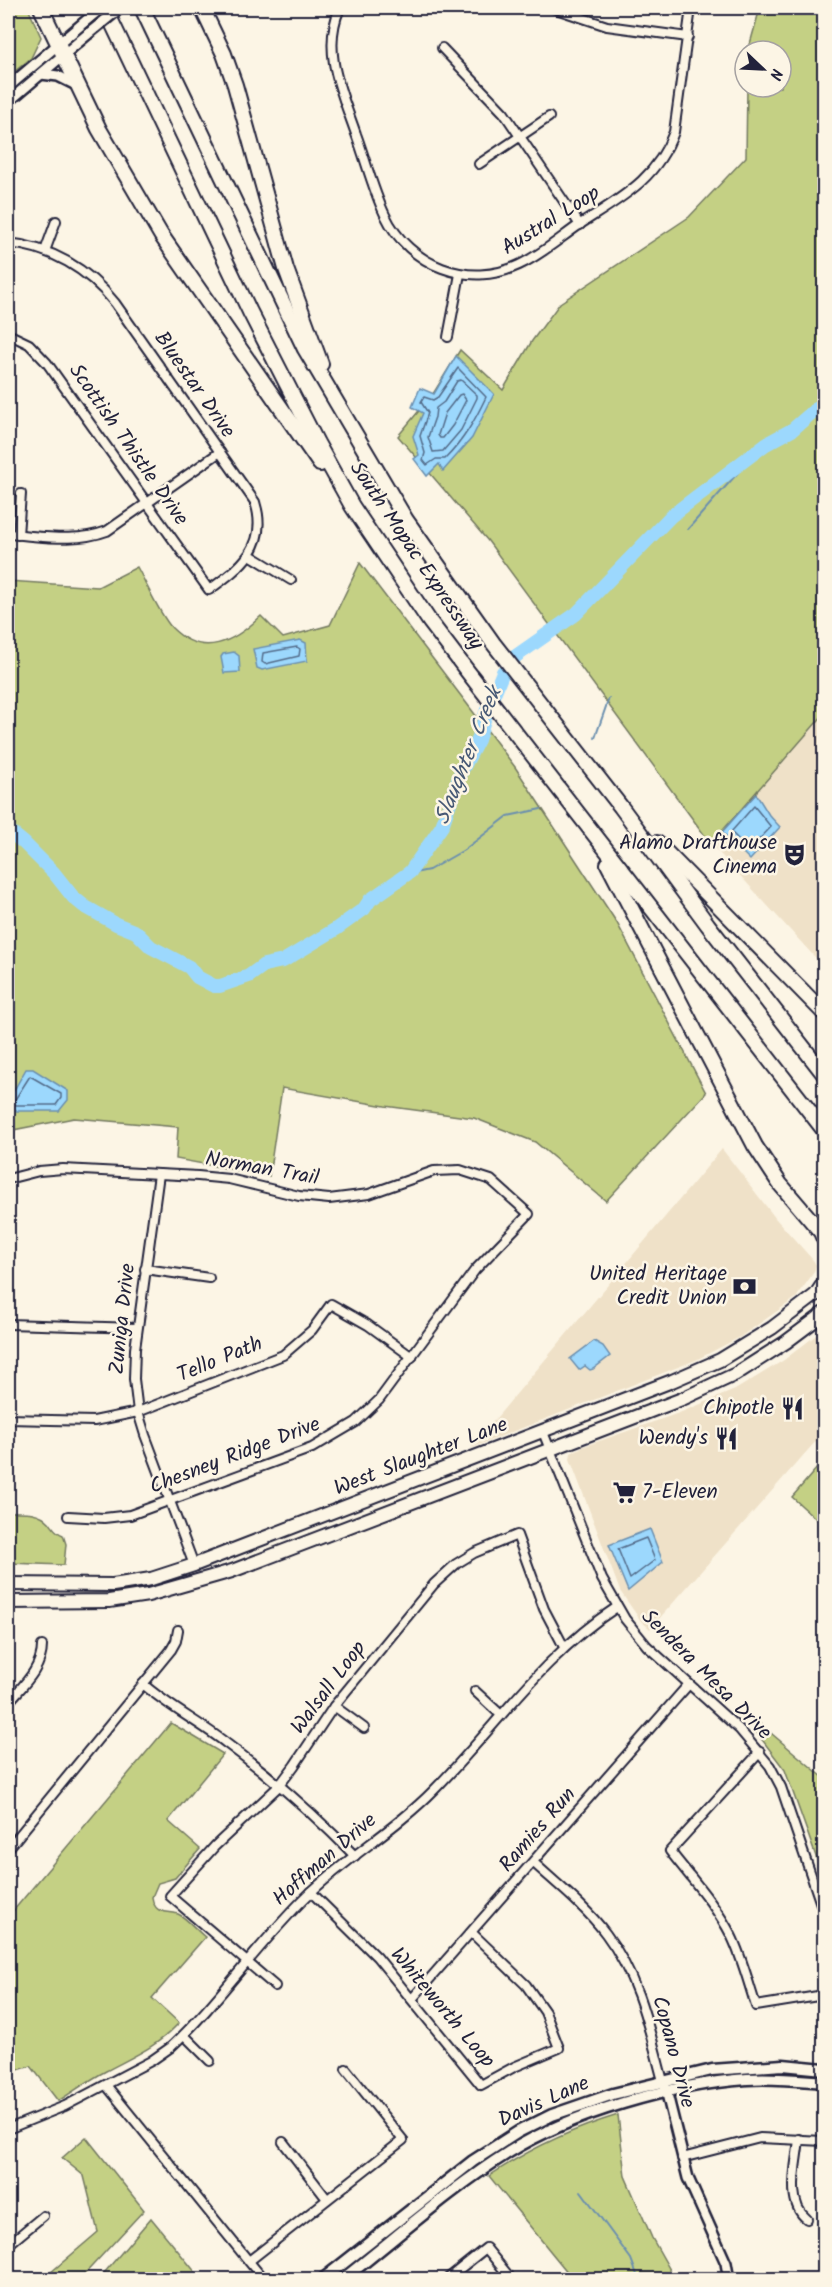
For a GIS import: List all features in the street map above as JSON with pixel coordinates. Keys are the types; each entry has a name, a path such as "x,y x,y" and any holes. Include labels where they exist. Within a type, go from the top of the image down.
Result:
{"highway":[{"path":"41,8 118,165 161,235 326,473 352,506"},
{"name":"South Mopac Expressway","path":"103,8 279,372 352,506 424,613 524,746 825,1130"},
{"name":"South Mopac Expressway","path":"142,8 305,349 406,520 493,643 825,1074"},
{"path":"202,8 231,74 260,170 286,269 336,402"},
{"path":"621,807 825,1013"},
{"path":"584,823 631,907 755,1146 780,1184 823,1235"}],"main road":[{"name":"West Slaughter Lane","path":"8,1584 113,1585 131,1583 194,1566 672,1381 717,1361 772,1328 822,1289"},
{"path":"724,1380 733,1358 775,1331 792,1313"},
{"name":"West Slaughter Lane","path":"8,1602 110,1601 148,1595 232,1571 350,1528 724,1380 786,1342 824,1314"},
{"path":"648,1412 658,1402 693,1388 712,1377 716,1374 717,1361"},
{"path":"343,1508 350,1528"},
{"path":"31,1602 33,1585"},
{"name":"Davis Lane","path":"322,2280 473,2162 518,2132 552,2115 592,2100 712,2070 783,2065 825,2069"},
{"name":"Davis Lane","path":"342,2280 475,2176 511,2151 544,2133 592,2113 720,2081 790,2079 825,2082"}],"street":[{"path":"8,102 41,74 80,25 103,8"},
{"path":"8,87 61,49 88,34 120,8"},
{"name":"Austral Loop","path":"340,8 332,34 333,65 385,215 395,232 416,254 441,268 460,274 495,274 530,260 640,185 655,168 674,132 691,8"},
{"path":"553,8 607,26 688,37"},
{"path":"442,48 499,107 580,225"},
{"path":"41,74 60,76 80,87"},
{"path":"479,164 549,117"},
{"path":"45,251 56,221"},
{"name":"Bluestar Drive","path":"8,243 45,251 73,264 109,295 248,491 257,510 258,532 250,555"},
{"path":"448,337 460,274"},
{"name":"Scottish Thistle Drive","path":"8,334 29,344 41,355 209,590 240,568 250,555"},
{"path":"8,534 71,538 90,536 117,525 220,452"},
{"path":"18,535 21,494"},
{"path":"250,555 291,580"},
{"name":"Norman Trail","path":"8,1179 63,1168 217,1177 299,1196 329,1199 369,1194 434,1171 460,1170 491,1180 529,1214"},
{"name":"Zuniga Drive","path":"159,1174 145,1269 134,1379 138,1412 194,1566"},
{"name":"Chesney Ridge Drive","path":"68,1516 122,1517 171,1502 312,1448 340,1433 379,1400 475,1270 529,1214"},
{"path":"145,1269 209,1278"},
{"name":"Tello Path","path":"8,1419 94,1421 138,1412 283,1355 312,1330 331,1304 368,1325 412,1357"},
{"path":"8,1324 138,1328"},
{"name":"Sendera Mesa Drive","path":"543,1432 602,1579 617,1607 647,1646 739,1728 760,1752 781,1787 825,1913"},
{"name":"Walsall Loop","path":"246,1962 170,1896 215,1846 279,1786 334,1706 444,1574 474,1553 517,1535 544,1609 564,1647"},
{"name":"Hoffman Drive","path":"8,2129 41,2117 161,2055 184,2035 246,1962 311,1892 433,1792 501,1714 564,1647 617,1607"},
{"path":"8,1849 171,1650 178,1630"},
{"path":"8,1703 38,1666 42,1659 42,1646"},
{"path":"143,1684 171,1707 222,1740 279,1786 327,1827 355,1856"},
{"name":"Ramies Run","path":"412,1999 534,1863 689,1684"},
{"path":"475,1691 501,1714"},
{"path":"334,1706 364,1728"},
{"path":"760,1752 670,1851 726,1926 739,1955 756,2006 825,1995"},
{"name":"Copano Drive","path":"534,1863 594,1919 626,1964 645,2012 682,2158 692,2188 726,2263 729,2280"},
{"name":"Whiteworth Loop","path":"311,1892 366,1945 481,2085 513,2067 559,2048 545,2012 526,1985 472,1933"},
{"path":"246,1962 275,1986"},
{"path":"184,2035 210,2061"},
{"path":"249,2261 403,2140 346,2069"},
{"path":"106,2085 264,2280"},
{"path":"682,2158 760,2138 825,2141"},
{"path":"799,2139 795,2196 799,2211 807,2219"},
{"path":"283,2142 327,2199"},
{"path":"8,2245 43,2216"},
{"path":"446,2280 486,2248 512,2280"}],"shaded area":[{"path":"824,714 824,967 711,844"},
{"path":"722,1149 776,1219 816,1265 814,1272 796,1298 740,1337 696,1360 471,1448"},
{"path":"824,1329 824,1432 650,1629 641,1621 620,1591 570,1459 571,1453 735,1390 784,1360"}],"green space":[{"path":"8,8 28,8 41,37 31,58 8,77"},
{"path":"760,8 824,8 824,714 711,844 488,541 398,436 433,394 460,350 503,390 532,341 560,303 689,217 746,157 747,99 793,99 793,39 751,39"},
{"path":"360,563 515,767 617,923 706,1093 606,1201 535,1142 474,1118 385,1106 282,1088 269,1176 176,1159 178,1127 74,1118 8,1131 8,581 98,587 137,567 172,628 195,643 207,645 229,639 261,616 283,638 330,625"},
{"path":"824,1460 824,1526 792,1497"},
{"path":"8,1512 30,1512 40,1515 63,1535 66,1544 64,1565 8,1563"},
{"path":"171,1723 223,1754 168,1821 200,1849 175,1878 158,1883 152,1897 158,1910 178,1914 205,1937 152,1998 179,2023 154,2045 100,2074 58,2101 31,2066 8,2073 8,1917"},
{"path":"759,1723 824,1778 824,1879 785,1770 754,1729"},
{"path":"618,2115 625,2176 652,2238 675,2279 573,2279 489,2176 551,2141"},
{"path":"86,2137 144,2210 80,2279 43,2279 98,2232 84,2176 62,2158"},
{"path":"151,2218 201,2279 99,2279"}],"water":[{"path":"456,356 494,394 472,438 443,471 439,464 427,476 414,459 419,455 413,436 423,413 412,407 420,388 434,394"},
{"path":"300,640 306,643 307,661 262,670 257,668 253,649"},
{"path":"234,652 239,656 240,672 224,673 221,657 223,654"},
{"path":"756,794 769,815 780,827 750,860 722,832"},
{"path":"26,1069 33,1069 68,1091 68,1100 59,1111 12,1111 8,1109 8,1101"},
{"path":"594,1341 603,1346 610,1356 593,1369 590,1370 585,1366 579,1370 570,1359"},
{"path":"650,1529 663,1562 628,1591 609,1545"}],"waterway":[{"name":"Slaughter Creek","path":"8,830 24,843 84,906 136,932 151,947 189,967 197,977 214,986 249,976 264,965 283,961 336,929 364,909 370,900 410,872 442,826 460,774 478,740 487,710 503,672 516,656 576,614 671,516 766,444 792,430 824,402"},
{"path":"688,529 743,467 742,462"},
{"path":"595,738 609,698"},
{"path":"405,875 429,870 464,850 508,816 541,809"},
{"path":"581,2191 631,2259 639,2280"}],"place":[{"name":"Alamo Drafthouse Cinema","path":"795,855"},
{"name":"United Heritage Credit Union","path":"745,1286"},
{"name":"Chipotle","path":"792,1408"},
{"name":"Wendy's","path":"726,1438"},
{"name":"7-Eleven","path":"624,1492"}]}
